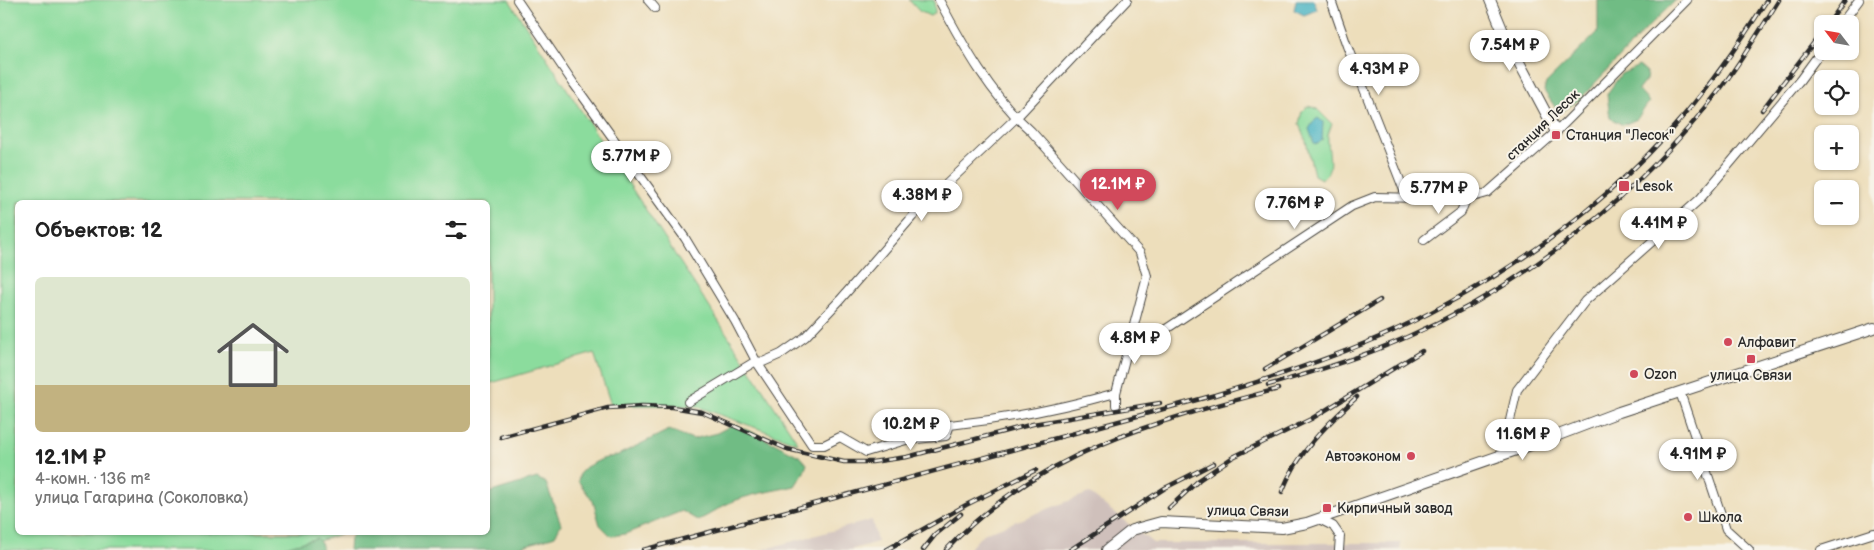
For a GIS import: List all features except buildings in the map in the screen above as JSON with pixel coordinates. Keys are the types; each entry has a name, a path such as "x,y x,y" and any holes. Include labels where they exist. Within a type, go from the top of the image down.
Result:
{"street":[{"path":"517,0 574,84 685,238 735,321 756,361 812,445 824,445 840,437 866,452 906,440 946,436 950,425 996,420 1116,393"},
{"path":"648,0 655,8"},
{"path":"939,0 974,64 1016,118 1031,131 1140,253 1147,276 1116,393 1116,405"},
{"path":"688,402 756,361 763,362 781,354 804,337 840,300 913,216 1016,118 1127,0"},
{"path":"1331,0 1347,46 1407,198"},
{"path":"1490,0 1504,34 1556,132"},
{"name":"станция Лесок","path":"1132,332 1138,341 1154,337 1352,206 1375,197 1466,200 1487,193 1556,132 1688,0"},
{"path":"1848,15 1859,0"},
{"path":"1502,455 1517,390 1585,301 1700,198 1800,80 1815,60"},
{"path":"1424,240 1462,212 1466,200"},
{"name":"улица Связи","path":"1107,550 1132,530 1161,522 1282,528 1307,523 1619,412 1874,328"},
{"path":"1680,392 1726,529 1749,550"},
{"path":"1319,519 1333,526 1340,536 1339,550"},
{"path":"1820,550 1874,533"}],"shaded area":[{"path":"1089,493 1153,543 1401,543 1400,550 968,550 983,534"},
{"path":"872,520 877,542 850,550 761,550"}],"green space":[{"path":"0,0 509,0 798,443 696,406 611,405 594,353 490,383 490,200 15,200 15,535 337,535 292,550 0,550"},
{"path":"909,0 934,0 935,13 930,16 919,11"},
{"path":"1598,0 1676,0 1580,99 1563,111 1555,107 1544,91 1546,83 1598,32"},
{"path":"1639,66 1647,73 1646,80 1638,90 1649,102 1637,119 1623,125 1610,118 1607,94 1621,74"},
{"path":"1308,106 1316,108 1332,124 1328,136 1330,162 1328,172 1321,179 1314,175 1306,141 1299,124 1302,111"},
{"path":"732,425 750,431 801,457 807,464 795,486 752,495 723,506 697,520 682,511 625,534 611,536 600,525 593,501 578,481 580,473 586,467 602,459 618,455 669,430 693,439 717,433"},
{"path":"537,478 546,483 561,524 555,536 510,550 349,550 350,538 353,535 490,535 490,492"},
{"path":"317,538 322,545 322,550 275,550"}],"water":[{"path":"1296,0 1314,0 1317,10 1304,15 1294,10"},
{"path":"1318,118 1323,122 1322,140 1318,144 1314,143 1309,129"}],"railway":[{"path":"643,550 1215,395 1305,366 1350,349 1434,311 1513,264 1551,238 1622,180 1685,114 1728,58 1767,0"},
{"path":"1268,385 1373,351 1452,315 1496,290 1539,262 1579,232 1655,164 1689,127 1729,77 1779,0"},
{"path":"1834,15 1845,0"},
{"path":"1762,110 1814,42"},
{"path":"1265,369 1380,300"},
{"path":"1169,508 1199,480 1233,457 1311,419 1422,351"},
{"path":"946,550 981,517 1019,488 1058,465 1100,445 1143,428 1278,389"},
{"path":"1282,492 1304,452 1324,429 1357,397"},
{"path":"501,437 608,408 672,407 702,412 787,449 844,462 872,462 907,457 1033,424 1160,403"},
{"path":"1070,550 1165,488 1214,463"},
{"path":"886,550 966,505 1036,470"},
{"path":"923,550 935,535 961,514"}],"place":[{"name":"Станция \"Лесок\"","path":"1556,135"},
{"name":"Lesok","path":"1624,186"},
{"name":"Алфавит","path":"1728,342"},
{"name":"улица Связи","path":"1751,359"},
{"name":"Ozon","path":"1634,374"},
{"name":"Автоэконом","path":"1411,456"},
{"name":"Кирпичный завод","path":"1327,508"},
{"name":"Школа","path":"1688,517"}]}
